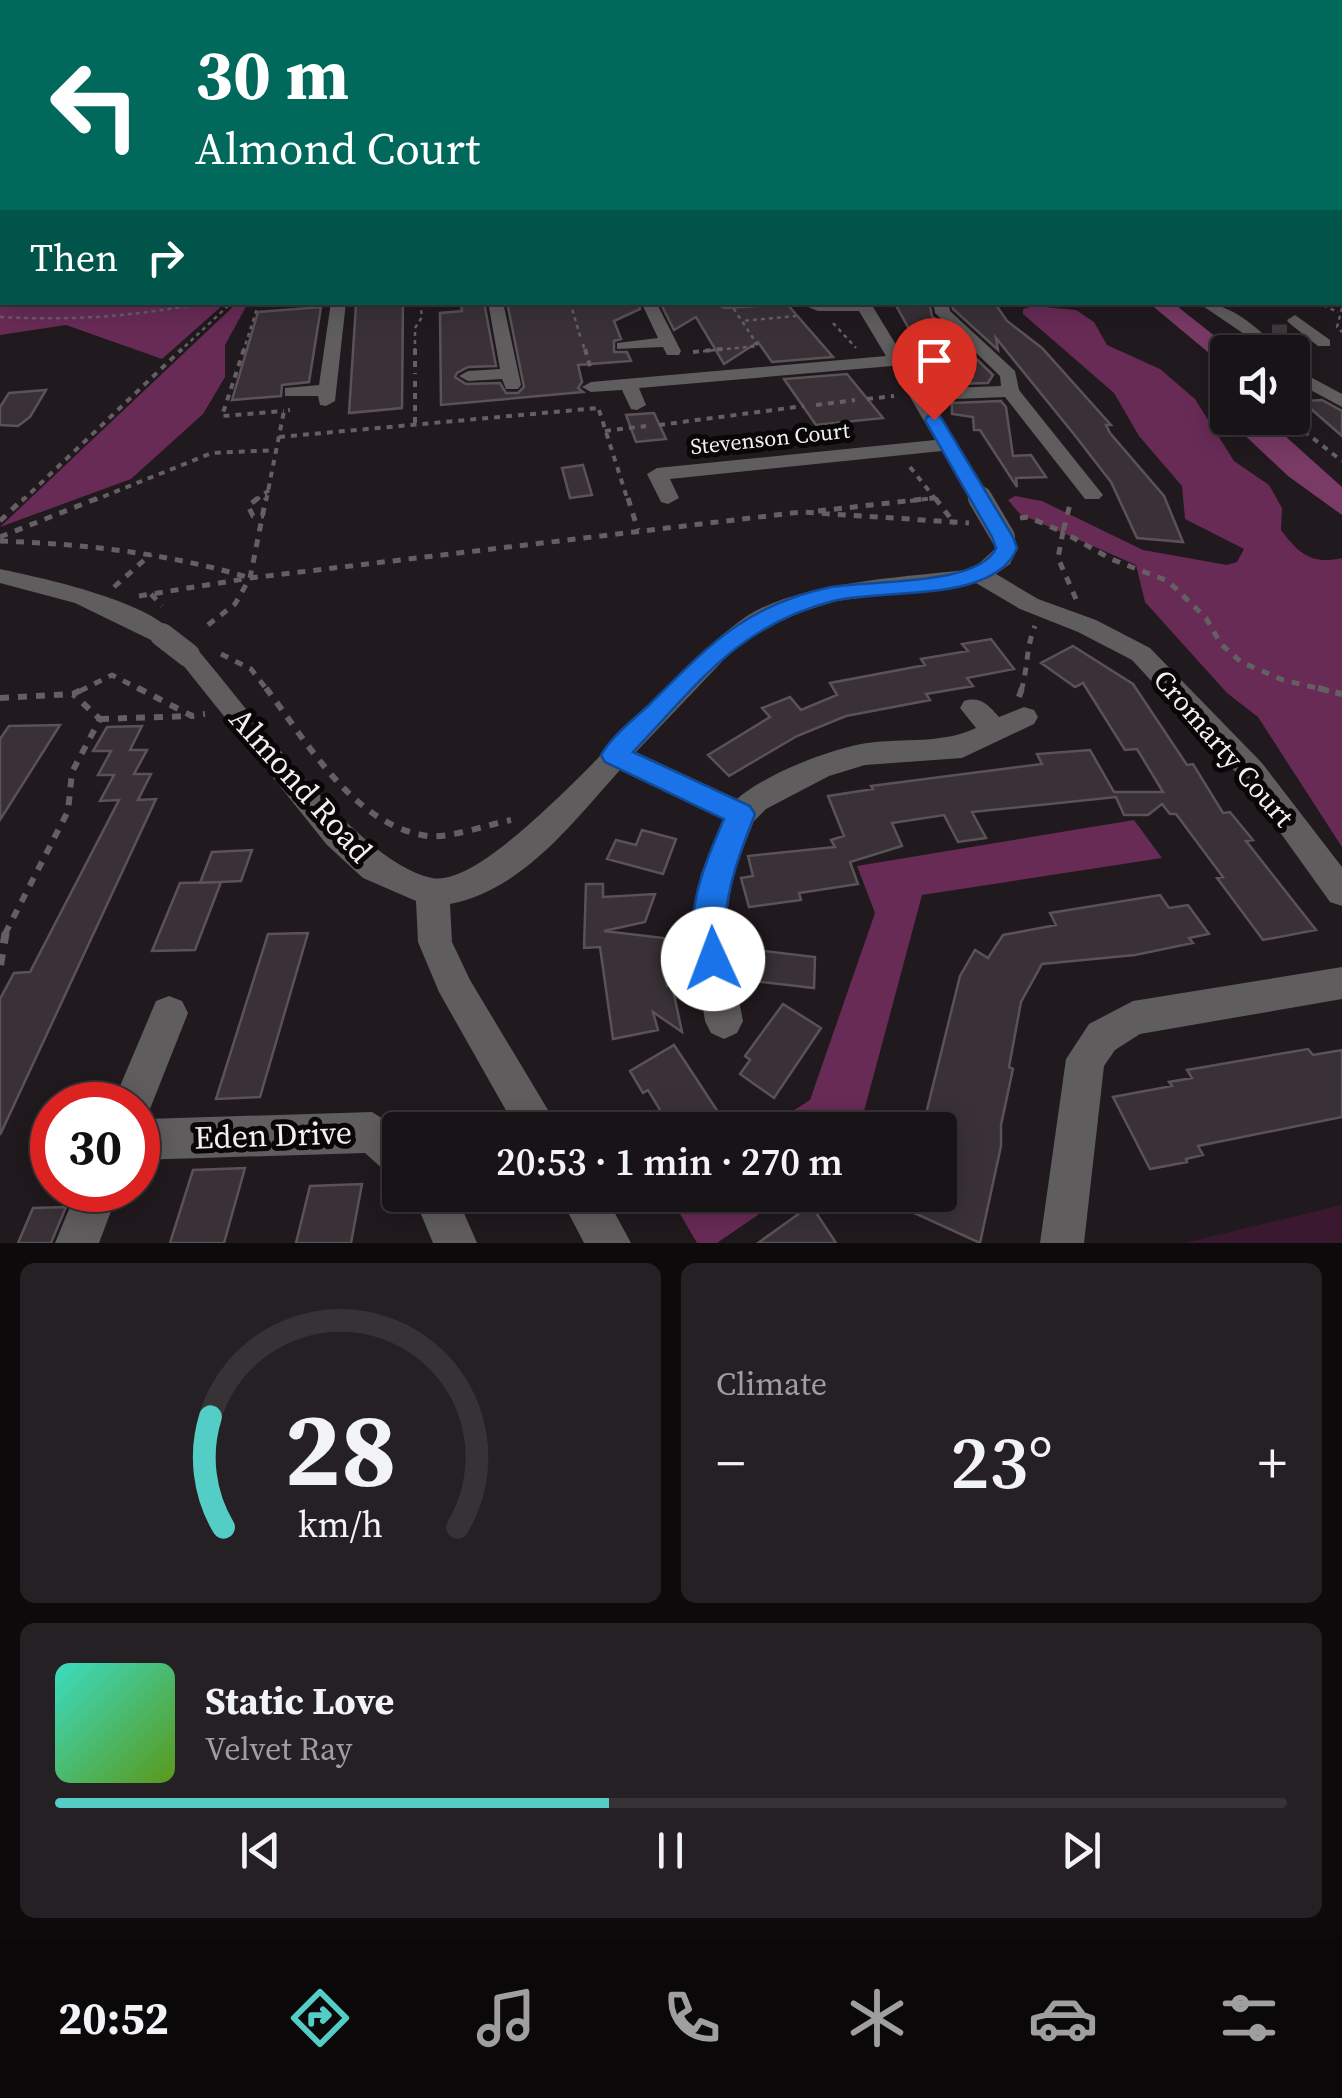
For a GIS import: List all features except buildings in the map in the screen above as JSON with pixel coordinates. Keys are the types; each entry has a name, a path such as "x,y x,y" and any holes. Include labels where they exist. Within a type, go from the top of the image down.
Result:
{"street":[{"path":"287,402 327,396 339,305"},
{"path":"468,376 511,379 497,305"},
{"path":"624,346 671,346 650,305"},
{"path":"815,308 851,305"},
{"path":"529,1112 458,992 435,942 433,893 475,885 533,844 727,641 765,616 832,594 980,575 1002,559 1007,548 1006,528 979,497 864,305"},
{"path":"941,305 943,313 1010,375 1010,390 1092,495"},
{"path":"1209,305 1253,333 1272,332"},
{"path":"592,387 898,360"},
{"path":"1310,383 1342,402"},
{"path":"628,384 637,405"},
{"path":"920,395 1010,390"},
{"name":"Stevenson Court","path":"638,476 948,445"},
{"name":"Stevenson Court","path":"638,476 668,498"},
{"name":"Cromarty Court","path":"980,575 1141,654 1252,771 1342,892"},
{"name":"Almond Road","path":"0,576 55,587 125,611 183,638 233,710 338,836 375,869 433,893"},
{"path":"724,1021 708,928 716,874 740,814 819,768 865,754 962,747 998,719"},
{"path":"615,755 740,814"},
{"path":"1062,1243 1085,1059 1102,1037 1133,1018 1342,984"},
{"path":"141,1082 169,1013"},
{"name":"Eden Drive","path":"160,1139 372,1132 382,1141"},
{"path":"77,1243 89,1212"},
{"path":"441,1212 454,1243"},
{"path":"590,1212 609,1243"}],"path":[{"path":"0,317 75,321 130,318 195,305"},
{"path":"0,520 229,305"},
{"path":"257,305 222,416 287,402 320,406 327,396"},
{"path":"415,425 415,328 422,317 420,305"},
{"path":"571,305 594,378 592,387 605,431 638,476 638,530"},
{"path":"671,346 758,346 731,305"},
{"path":"742,322 815,308 898,396 868,399"},
{"path":"1340,310 1337,327 1342,332"},
{"path":"816,404 855,400"},
{"path":"208,624 236,604 250,578 287,402"},
{"path":"660,425 804,406"},
{"path":"279,437 598,408"},
{"path":"605,431 646,426"},
{"path":"1309,435 1342,462"},
{"path":"0,539 212,454 277,450"},
{"path":"896,450 955,524"},
{"path":"998,719 1016,704 1028,670 1028,642 1037,622 1066,609 1077,598 1058,558 1078,473"},
{"path":"264,516 254,516 248,506 270,490"},
{"path":"97,603 250,578 934,498"},
{"path":"801,512 955,524 973,522"},
{"path":"1006,528 1028,517 1112,559 1168,581 1206,618 1221,644 1242,662 1283,680 1342,694"},
{"path":"0,539 152,553 210,564 250,578"},
{"path":"97,603 152,553"},
{"path":"151,594 183,638 251,669 334,776 375,816 429,837 520,817"},
{"path":"0,698 72,694 112,675 192,716"},
{"path":"72,694 100,719 192,716 233,710"},
{"path":"0,965 4,934 68,812 72,772 100,719"}],"shaded area":[{"path":"0,305 223,305 162,359 66,325 0,335"},
{"path":"235,305 247,305 225,345 225,377 203,414 131,479 0,527"},
{"path":"1151,305 1176,305 1213,335 1210,335 1210,354"},
{"path":"1034,306 1076,310 1094,322 1107,345 1160,369 1195,399 1210,423 1210,435 1218,435 1234,461 1269,485 1282,508 1281,530 1294,545 1314,559 1342,558 1342,847 1258,717 1227,693 1145,602 1136,565 1020,514 1008,500 1015,496 1042,501 1143,550 1227,565 1237,562 1244,549 1185,519 1182,486 1139,436 1114,393 1023,314 1023,309"},
{"path":"1245,435 1284,435 1342,487 1342,515 1288,476"},
{"path":"1134,820 1162,858 922,895 864,1112 791,1112 810,1100 875,913 857,866"},
{"path":"1342,1205 1342,1243 1184,1243"},
{"path":"679,1212 762,1212 717,1243 697,1243"}],"tunnel":[{"path":"1272,332 1295,332"}],"route":[{"path":"713,959 708,928 716,874 740,814 615,755 727,641 765,616 832,594 964,579 980,575 1002,559 1007,548 1002,537 934,420"}]}
